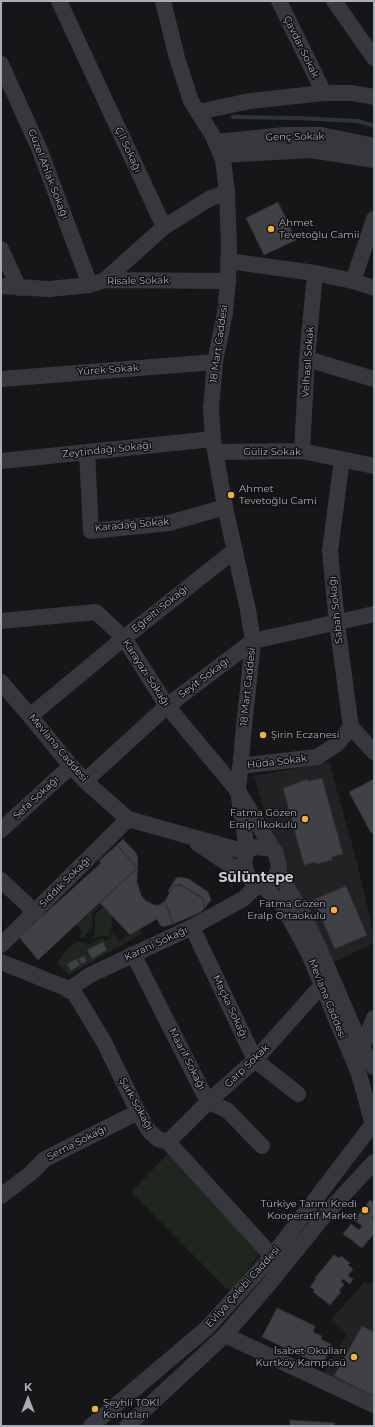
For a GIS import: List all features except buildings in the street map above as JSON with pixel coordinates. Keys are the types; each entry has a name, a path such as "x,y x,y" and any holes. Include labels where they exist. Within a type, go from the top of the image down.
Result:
{"street":[{"name":"Çil Sokağı","path":"59,1 164,227"},
{"name":"18 Mart Caddesi","path":"163,1 177,58 191,101 218,148 223,160 228,192 228,281 225,313 215,362 211,408 215,446 225,507 253,641 238,791 246,851"},
{"name":"Çavdar Sokak","path":"279,1 306,59 324,93"},
{"path":"334,1 374,58"},
{"name":"Güzel Ahlak Sokağı","path":"1,64 39,148 90,285"},
{"path":"198,112 250,101 324,93 352,93 374,97"},
{"name":"Genç Sokak","path":"218,148 285,135 321,135 374,146"},
{"name":"Genç Sokak","path":"218,148 311,150 374,160"},
{"path":"105,280 164,227 209,199 228,192"},
{"path":"353,281 374,220"},
{"path":"1,249 19,288"},
{"path":"228,261 315,273 353,281 374,288"},
{"name":"Velhasıl Sokak","path":"302,451 307,359 315,273"},
{"name":"Risale Sokak","path":"1,286 49,289 90,285 105,280 228,281"},
{"path":"307,359 374,379"},
{"name":"Yürek Sokak","path":"1,378 215,362"},
{"name":"Güliz Sokak","path":"215,446 302,451 374,466"},
{"name":"Zeytindağı Sokağı","path":"1,461 87,452 215,446"},
{"name":"Karadağ Sokak","path":"87,452 91,531 169,522 225,507"},
{"name":"Sabah Sokağı","path":"342,459 330,551 337,623 351,727"},
{"name":"Eğrelti Sokağı","path":"30,716 234,550"},
{"name":"Karayazı Sokağı","path":"1,621 96,612 124,638 167,706 238,791 272,849"},
{"path":"253,641 374,614"},
{"name":"Seyit Sokağı","path":"85,781 167,706 253,641"},
{"name":"Mevlana Caddesi","path":"2,684 71,766 85,781 128,819 246,851"},
{"path":"351,727 374,752"},
{"name":"Hüda Sokak","path":"240,766 317,757 337,744 351,727"},
{"name":"Sefa Sokağı","path":"1,830 71,766"},
{"name":"Sıddık Sokağı","path":"1,945 128,819"},
{"name":"Mevlana Caddesi","path":"186,835 255,883 283,906 309,954 321,986 359,1074 373,1123"},
{"path":"258,847 272,849 278,860 278,872 274,880 255,883 244,863 246,851 258,847"},
{"name":"Mevlana Caddesi","path":"278,872 302,912 362,1048 374,1067"},
{"path":"1,880 35,912"},
{"name":"Karani Sokağı","path":"68,990 90,976 243,899 255,883"},
{"name":"Maçka Sokağı","path":"192,926 255,1060 298,1094"},
{"name":"Maarif Sokağı","path":"133,954 208,1102 227,1110 262,1146"},
{"name":"Şark Sokağı","path":"1,962 75,994 104,1042 138,1112 149,1131 158,1139 168,1142 272,1256"},
{"name":"Garp Sokak","path":"168,1142 208,1102 255,1060 321,986"},
{"path":"362,1048 374,1018"},
{"name":"Sema Sokağı","path":"1,1196 31,1173 45,1159 138,1112"},
{"name":"Evliya Çelebi Caddesi","path":"91,1426 207,1328 272,1256 373,1123"},
{"name":"Evliya Çelebi Caddesi","path":"127,1426 168,1390 225,1335 269,1284 324,1216 374,1162"},
{"name":"Evliya Çelebi Caddesi","path":"225,1335 374,1405"}],"shaded area":[{"name":"Fatma Gözen Eralp İlkokulu","path":"329,762 357,862 374,937 374,943 330,964 279,867 254,776"},
{"path":"99,904 100,906 92,914 93,927 87,933 85,938 80,938 81,931 77,925"},
{"path":"103,907 111,915 112,927 109,937 99,936 91,940 94,936 95,915"},
{"path":"140,930 143,933 69,975 57,963 66,950 78,941 90,944 102,938 105,941 110,938 113,932 119,941"},
{"path":"168,1154 260,1253 230,1292 131,1192"},
{"name":"İsabet Okulları Kurtköy Kampüsü","path":"365,1281 367,1284 374,1281 374,1407 320,1381 347,1334 331,1320"}],"waterway":[{"path":"233,117 358,121 374,126"}],"place":[{"name":"Ahmet Tevetoğlu Camii","path":"271,229"},
{"name":"Ahmet Tevetoğlu Cami","path":"231,495"},
{"name":"Şirin Eczanesi","path":"263,735"},
{"name":"Fatma Gözen Eralp İlkokulu","path":"305,819"},
{"name":"Fatma Gözen Eralp Ortaokulu","path":"334,910"},
{"name":"Türkiye Tarım Kredi Kooperatif Market","path":"365,1210"},
{"name":"İsabet Okulları Kurtköy Kampüsü","path":"354,1357"},
{"name":"Şeyhli TOKİ Konutları","path":"95,1409"}],"district":[{"name":"Sülüntepe","path":"256,878"}]}
